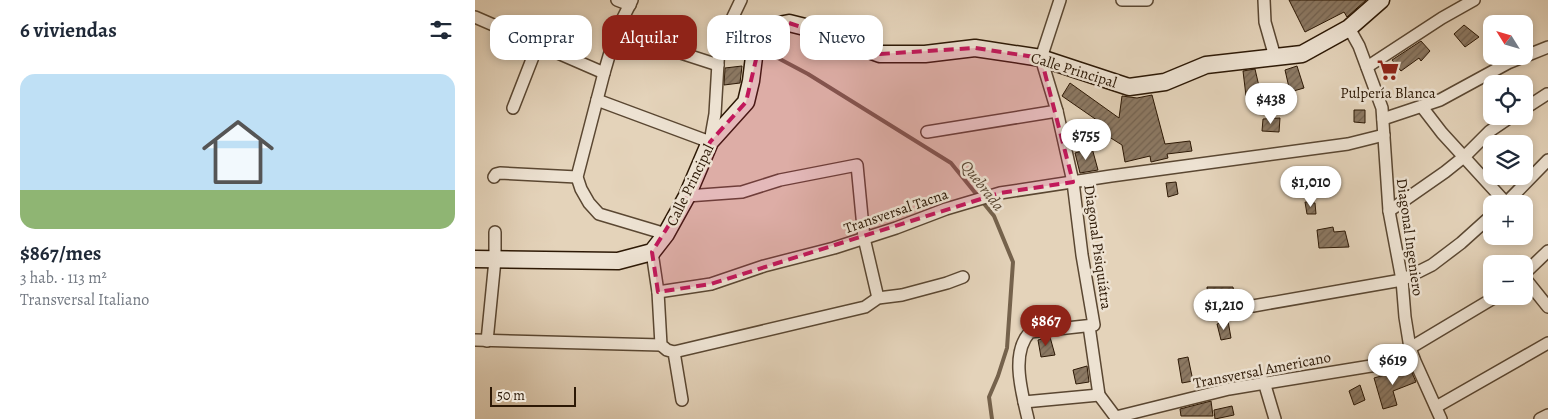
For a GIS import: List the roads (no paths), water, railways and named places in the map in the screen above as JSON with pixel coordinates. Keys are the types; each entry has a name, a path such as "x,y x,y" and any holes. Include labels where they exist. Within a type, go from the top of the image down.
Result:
{"street":[{"path":"617,0 631,3 625,15"},
{"path":"597,100 710,142 715,114 719,46 741,0"},
{"path":"1041,58 1060,0"},
{"path":"1122,0 1147,0"},
{"path":"1264,0 1265,22 1275,57"},
{"name":"Calle Principal","path":"652,252 666,234 687,196 710,142 746,102 755,49 762,34 773,26 789,23 805,27 833,39 880,54 925,54 975,48 1041,58 1129,87 1165,82 1206,65 1302,54 1349,28 1381,0"},
{"path":"1367,67 1442,18 1475,0"},
{"path":"475,17 490,23"},
{"name":"Diagonal Ingeniero","path":"1349,28 1359,46 1382,108 1389,211 1402,280 1405,317 1412,354 1441,419"},
{"path":"1383,119 1440,100 1508,63 1548,47"},
{"path":"697,58 718,65"},
{"name":"Diagonal Pisiquiátra","path":"1041,58 1057,111 1073,182 1099,395"},
{"path":"513,108 532,60"},
{"path":"574,60 604,73"},
{"path":"608,60 577,177 581,189 589,203 599,214 666,234"},
{"path":"1533,103 1547,94"},
{"path":"1423,107 1442,133 1465,156 1498,195"},
{"path":"927,132 1057,111"},
{"path":"1389,211 1445,172 1499,125"},
{"name":"Transversal Tacna","path":"658,292 711,284 764,266 834,248 897,228 946,209 1000,193 1348,144 1384,135"},
{"path":"1513,195 1548,160"},
{"path":"687,196 742,192 780,180 857,165 864,238 879,298"},
{"path":"494,177 500,173 577,177"},
{"path":"1253,306 1402,280 1432,266 1483,223"},
{"path":"495,232 495,260 481,340 661,345 674,352 865,307 879,298 902,295 963,277"},
{"path":"1533,266 1548,251"},
{"path":"475,258 495,260 617,261 652,252 658,292 661,345"},
{"path":"1533,287 1548,307"},
{"path":"1412,354 1484,305"},
{"path":"1028,419 1018,359 1023,339 1030,332 1092,326"},
{"path":"1436,407 1548,343"},
{"path":"674,352 681,400"},
{"name":"Transversal Americano","path":"1116,418 1229,389 1412,354"},
{"path":"1264,382 1275,419"},
{"path":"1025,402 1099,395 1116,418"},
{"path":"1540,419 1548,415"}],"waterway":[{"name":"Quebrada","path":"782,60 808,74 951,163 994,216 1013,262 1007,348 989,397 992,419"}],"place":[{"name":"Pulpería Blanca","path":"1388,70"}]}
